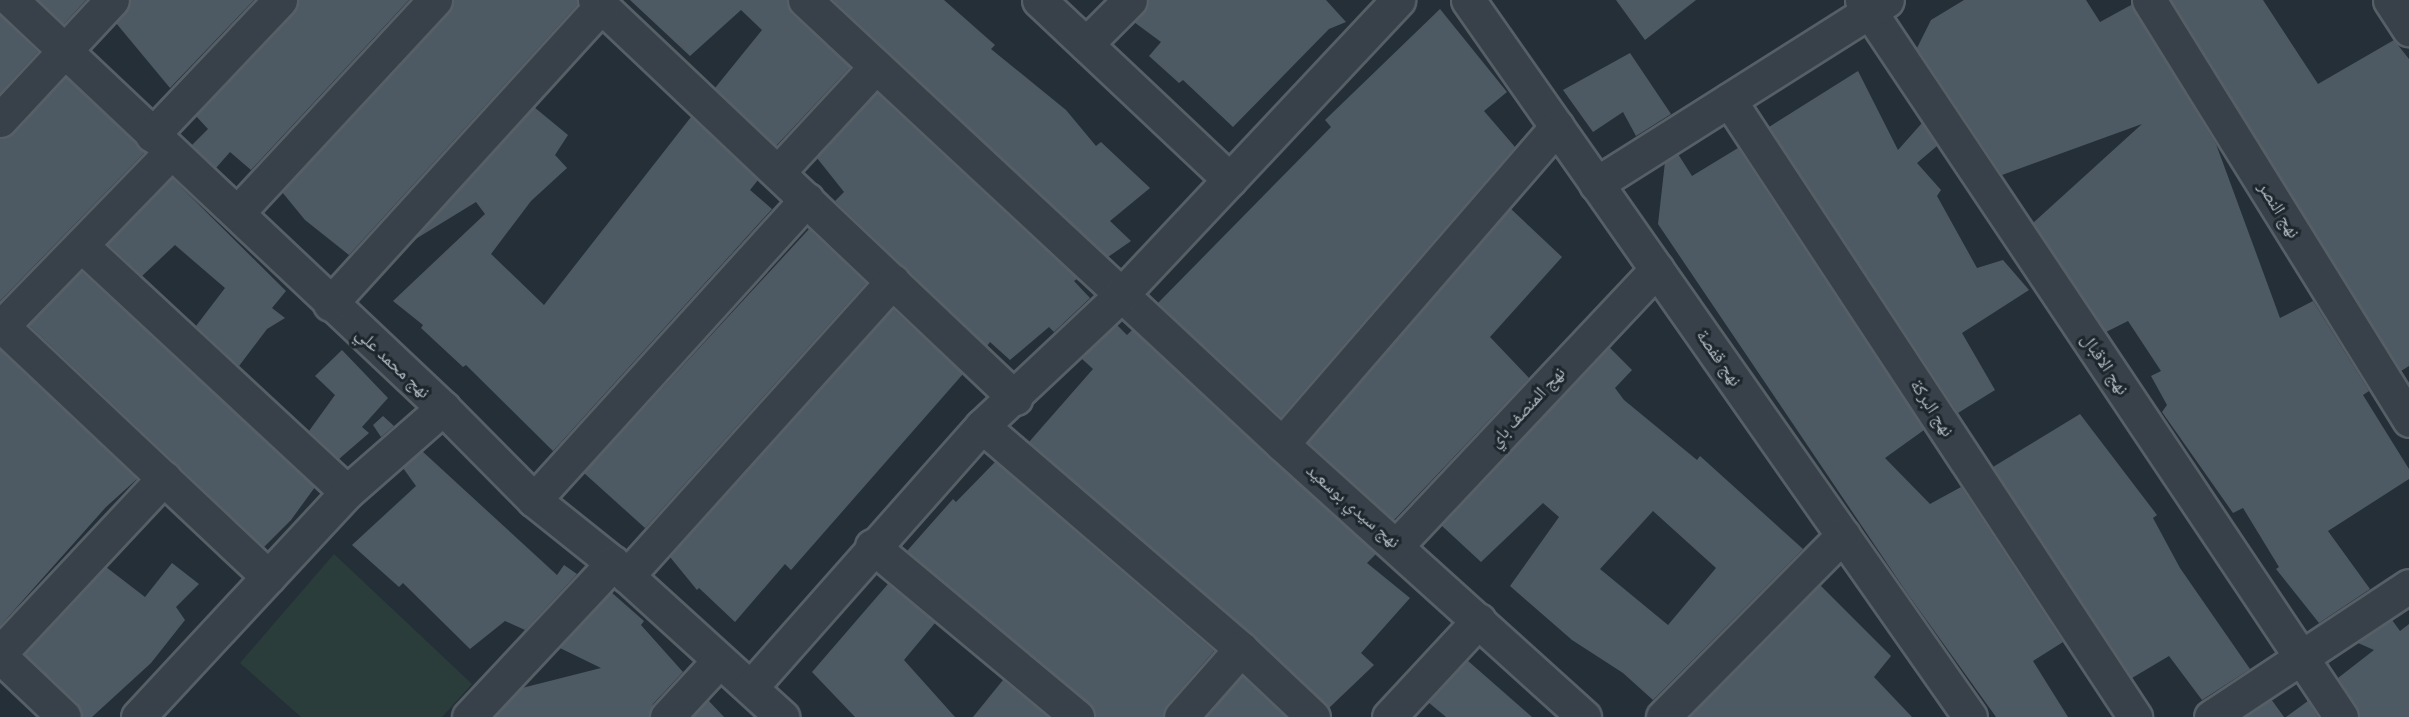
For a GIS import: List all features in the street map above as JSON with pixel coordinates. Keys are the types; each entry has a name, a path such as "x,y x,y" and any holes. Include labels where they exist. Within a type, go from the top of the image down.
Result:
{"street":[{"name":"نهج محمد علي","path":"11,0 330,304 443,408 534,500 620,570 718,662 751,687 782,717"},
{"path":"0,120 112,0"},
{"path":"268,577 1,327 81,245 280,0"},
{"path":"237,213 435,0"},
{"name":"نهج سيدي بوسعيد","path":"805,0 1123,293 1282,444 1397,545 1584,717"},
{"path":"1039,0 1230,180"},
{"path":"1086,44 1130,0"},
{"path":"751,687 872,546 982,426 1015,398 1123,293 1398,0"},
{"name":"نهج قفصة","path":"1468,0 1970,717"},
{"name":"نهج النصر","path":"2149,0 2409,420"},
{"path":"2390,0 2409,29"},
{"path":"330,304 598,3 1015,398"},
{"path":"1596,184 1729,100 1873,4"},
{"name":"نهج الاقبال","path":"1873,4 2342,717"},
{"path":"778,172 876,66"},
{"name":"نهج البركة","path":"1729,100 2135,717"},
{"path":"1282,444 1557,127"},
{"path":"534,500 807,199"},
{"path":"81,245 347,492"},
{"name":"نهج المنصف باي","path":"1397,545 1657,269"},
{"path":"469,717 620,570 893,281"},
{"path":"138,717 347,492 443,408"},
{"path":"982,426 1241,649 1313,717"},
{"path":"64,717 0,654 164,478"},
{"path":"1663,717 1843,535"},
{"path":"872,546 1077,717"},
{"path":"2211,717 2409,586"},
{"path":"1389,717 1479,620"},
{"path":"1181,717 1241,649"},
{"path":"667,717 718,662"}],"green space":[{"path":"334,554 472,684 442,717 301,717 240,663"}],"building":[{"path":"38,0 86,0 64,24"},
{"path":"130,0 254,0 170,88 116,23"},
{"path":"298,0 409,0 251,170 230,152 216,168 192,145 208,129 196,116 294,13"},
{"path":"453,0 577,0 577,5 349,255 305,220 282,192 449,13"},
{"path":"630,0 787,0 792,14 850,67 776,146 715,88 762,30 741,10 690,56"},
{"path":"833,0 944,0 995,45 991,49 1066,110 1096,146 1101,142 1150,188 1110,221 1131,241 1108,257"},
{"path":"1148,0 1326,0 1346,22 1329,29 1233,127 1183,80 1179,83 1149,56 1161,42 1134,22"},
{"path":"1616,0 1696,0 1645,40"},
{"path":"1964,0 2086,0 2100,22 2131,5 2216,144 2280,318 2313,301 2369,391 2363,395 2409,469 2409,479 2328,531 2370,589 2319,623 2276,569 2279,567 2243,508 2233,513 2162,412 2167,405 2151,376 2161,371 2128,321 2106,332 2033,223 2142,124 2002,175 1917,48 1931,20"},
{"path":"2171,0 2263,0 2318,84 2394,40 2409,59 2409,366 2401,371"},
{"path":"1440,9 1507,92 1484,111 1515,147 1281,417 1158,303 1331,127 1325,120"},
{"path":"0,15 38,52 0,93"},
{"path":"1630,53 1671,114 1636,136 1623,112 1593,132 1563,90"},
{"path":"1858,71 1898,150 1922,123 1937,146 1917,163 1941,190 1937,196 1977,268 2003,260 2029,290 1962,333 1995,390 1958,413 1769,127"},
{"path":"66,77 145,152 0,301 0,138 14,133"},
{"path":"877,93 1077,279 1074,281 1090,298 1054,332 1049,327 1010,360 990,342 987,346 835,201 844,192 817,158"},
{"path":"534,107 568,135 555,155 567,168 531,201 491,254 544,305 691,117 758,180 750,190 772,209 553,451 466,365 463,367 421,328 423,325 393,301 485,214 476,202 414,240"},
{"path":"1738,148 1924,430 1885,458 1930,504 1961,487 2063,642 2033,661 2068,717 1996,717 1907,593 1658,224 1665,162 1678,154 1692,176"},
{"path":"172,178 286,291 272,308 285,318 267,329 239,366 196,326 225,288 175,245 142,276 108,244"},
{"path":"1511,209 1562,257 1490,337 1529,378 1394,520 1308,442"},
{"path":"809,229 866,283 645,528 584,473"},
{"path":"81,271 315,487 291,520 264,547 29,325"},
{"path":"893,309 963,374 791,570 785,564 735,622 699,588 697,590 670,557"},
{"path":"1117,325 1127,335 1132,330 1376,554 1367,563 1410,598 1361,653 1374,665 1329,708 1253,635 1029,442 1093,369 1081,358"},
{"path":"1609,347 1632,370 1615,388 1624,400 1697,460 1700,456 1803,549 1653,700 1623,673 1572,640 1510,586 1559,517 1543,503 1481,562 1441,525","holes":["1653,511 1716,568 1668,625 1600,569"]},
{"path":"0,350 137,479 106,507 0,626"},
{"path":"342,350 388,398 362,427 369,433 339,459 309,431 335,395 315,376"},
{"path":"2080,414 2157,515 2153,518 2180,568 2250,669 2202,700 2169,656 2132,678 1993,467"},
{"path":"383,416 394,426 381,437 373,425"},
{"path":"422,451 557,575 564,565 577,574 525,630 505,621 470,649 403,583 399,587 352,545 416,486 403,468"},
{"path":"995,462 1214,651 1167,705 1163,717 1095,717 1089,703 907,551 953,499 956,502"},
{"path":"172,563 199,584 176,607 185,620 151,663 92,717 82,717 77,703 25,654 106,567 145,597"},
{"path":"888,584 935,623 904,660 955,717 855,717 812,672"},
{"path":"1820,585 1891,656 1874,677 1912,717 1689,717"},
{"path":"611,592 644,621 641,625 683,672 653,704 649,717 495,717 522,688 601,668 560,648"},
{"path":"2392,620 2400,631 2409,624 2409,717 2360,717 2338,678 2374,650 2358,643"},
{"path":"1467,660 1532,717 1446,717 1428,702"},
{"path":"1242,676 1286,717 1206,717"},
{"path":"1003,680 1048,717 973,717"},
{"path":"2271,699 2284,717 2245,717"},
{"path":"708,700 724,717 693,717"},
{"path":"2308,701 2318,717 2286,717"}]}
